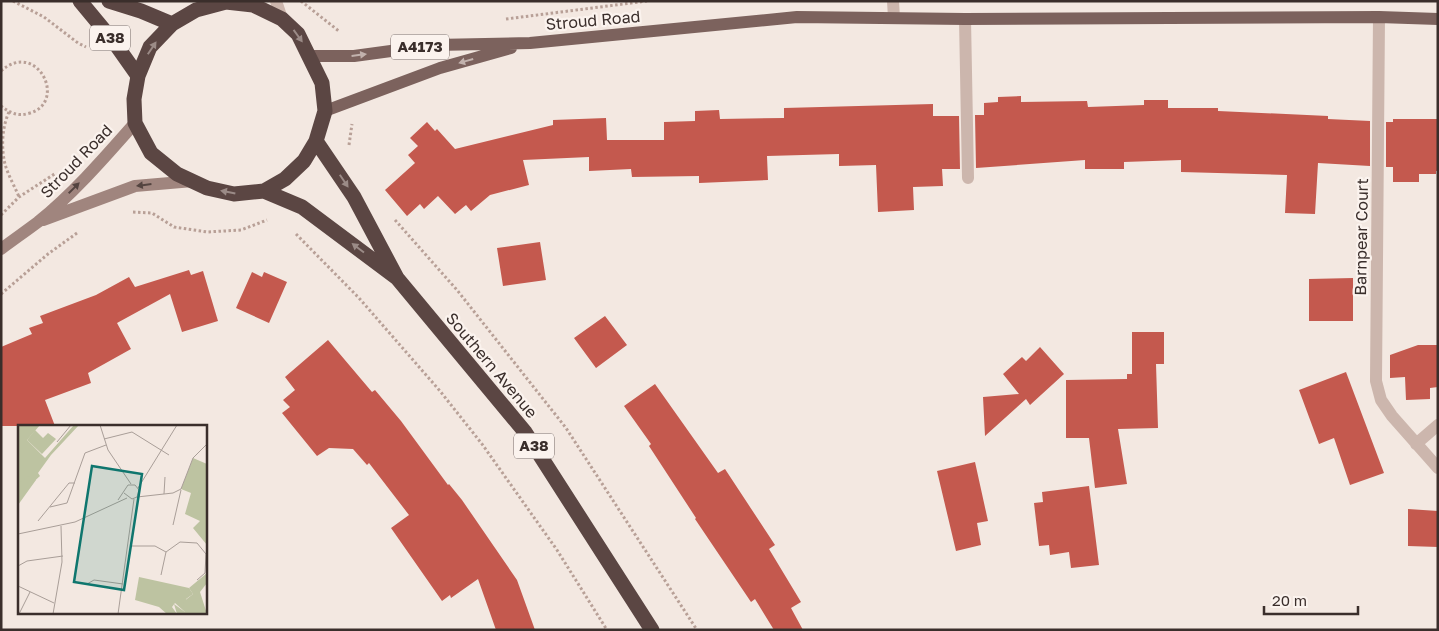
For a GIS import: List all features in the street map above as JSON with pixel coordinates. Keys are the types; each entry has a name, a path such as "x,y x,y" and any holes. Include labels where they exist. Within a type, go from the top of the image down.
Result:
{"highway":[{"name":"A38","path":"80,1 114,42 138,76"},
{"name":"A38","path":"109,1 141,11 172,24"},
{"name":"A38","path":"264,192 285,179 304,162 316,141 325,111 322,83 298,34 282,19 253,6 226,2 196,10 172,24 150,47 138,76 134,99 135,122 151,153 176,174 207,188 234,194 264,192 302,207 397,278"},
{"name":"A38","path":"316,141 354,197 397,278"},
{"name":"Southern Avenue","path":"397,278 525,432 652,630"}],"main road":[{"name":"Stroud Road","path":"530,43 797,17 965,19 1379,17 1438,19"},
{"name":"A4173","path":"310,56 354,56 435,45 530,43"},
{"name":"A4173","path":"325,111 440,68 530,43"},
{"name":"Stroud Road","path":"1,249 39,221 96,165 135,122"},
{"name":"Stroud Road","path":"39,221 136,186 193,181"}],"street":[{"path":"276,1 282,19"},
{"path":"893,1 894,18"},
{"name":"Barnpear Court","path":"1379,17 1376,382 1381,400 1438,468"},
{"path":"965,19 968,178"},
{"path":"1416,444 1438,425"}],"path":[{"path":"13,1 44,16 78,43 90,49"},
{"path":"301,1 338,32 345,32"},
{"path":"504,19 647,1"},
{"path":"1,71 15,63 32,64 39,69 47,84 45,101 33,112 16,115 1,106"},
{"path":"350,154 351,126 360,111 369,104 366,96"},
{"path":"9,112 5,120 3,138 5,163 19,198"},
{"path":"1,215 19,198 60,170"},
{"path":"124,212 152,213 174,227 207,232 241,230 265,220 272,220"},
{"path":"390,216 456,290 566,428 696,630"},
{"path":"1,294 48,254 84,227"},
{"path":"290,229 359,298 452,406 482,444 557,550 608,630"}],"building":[{"path":"1021,96 1021,102 1087,101 1088,107 1144,105 1144,100 1168,100 1168,108 1218,108 1218,111 1328,116 1328,119 1370,121 1370,166 1318,163 1315,214 1285,213 1287,175 1181,172 1181,160 1124,162 1124,169 1085,169 1085,160 976,168 975,115 984,115 984,103 998,102 998,97"},
{"path":"933,104 933,116 959,116 960,169 942,169 943,186 913,187 914,210 878,212 876,165 839,166 839,154 767,156 768,180 699,183 699,176 632,177 631,169 589,171 589,157 523,160 529,185 490,195 471,211 466,205 455,214 438,196 424,209 420,204 407,216 385,190 415,163 408,155 418,146 410,138 427,122 435,131 437,129 455,149 553,125 553,120 606,118 607,140 664,140 664,122 695,121 695,111 719,110 720,119 784,118 784,108"},
{"path":"1393,119 1438,119 1438,171 1436,171 1436,174 1419,174 1419,182 1393,182 1393,167 1386,167 1386,122 1393,122"},
{"path":"540,242 546,280 503,286 497,248"},
{"path":"189,270 191,275 203,271 218,321 182,332 170,294 117,323 131,349 88,373 91,383 45,400 55,425 1,426 1,347 32,334 29,328 43,323 40,316 96,295 129,277 135,287"},
{"path":"252,272 262,277 264,272 287,282 269,323 236,308"},
{"path":"1353,278 1353,321 1309,321 1309,279"},
{"path":"605,316 627,345 596,368 574,338"},
{"path":"1132,332 1164,332 1164,364 1156,364 1158,428 1118,429 1127,484 1095,488 1089,438 1066,438 1066,380 1127,379 1127,374 1132,374"},
{"path":"328,340 372,392 375,390 401,421 448,485 462,500 517,580 535,630 496,630 478,579 451,598 450,595 442,601 391,528 409,515 369,463 367,465 353,449 329,448 317,456 282,413 290,407 283,400 295,390 285,377"},
{"path":"1418,345 1438,345 1438,387 1430,388 1430,399 1406,400 1405,377 1390,378 1390,355"},
{"path":"1040,347 1064,374 1030,405 1026,399 985,436 983,397 1019,394 1003,374 1022,357 1026,361"},
{"path":"1346,372 1384,473 1350,485 1334,438 1319,444 1299,390"},
{"path":"655,384 718,473 725,469 775,545 769,549 801,602 791,608 803,630 774,630 755,599 751,602 695,519 649,446 651,444 624,406"},
{"path":"975,462 988,521 977,523 981,545 956,551 937,471"},
{"path":"1089,486 1099,565 1071,568 1069,552 1050,555 1049,545 1039,546 1034,503 1043,502 1042,492"},
{"path":"1408,509 1438,511 1438,547 1408,546"}]}
